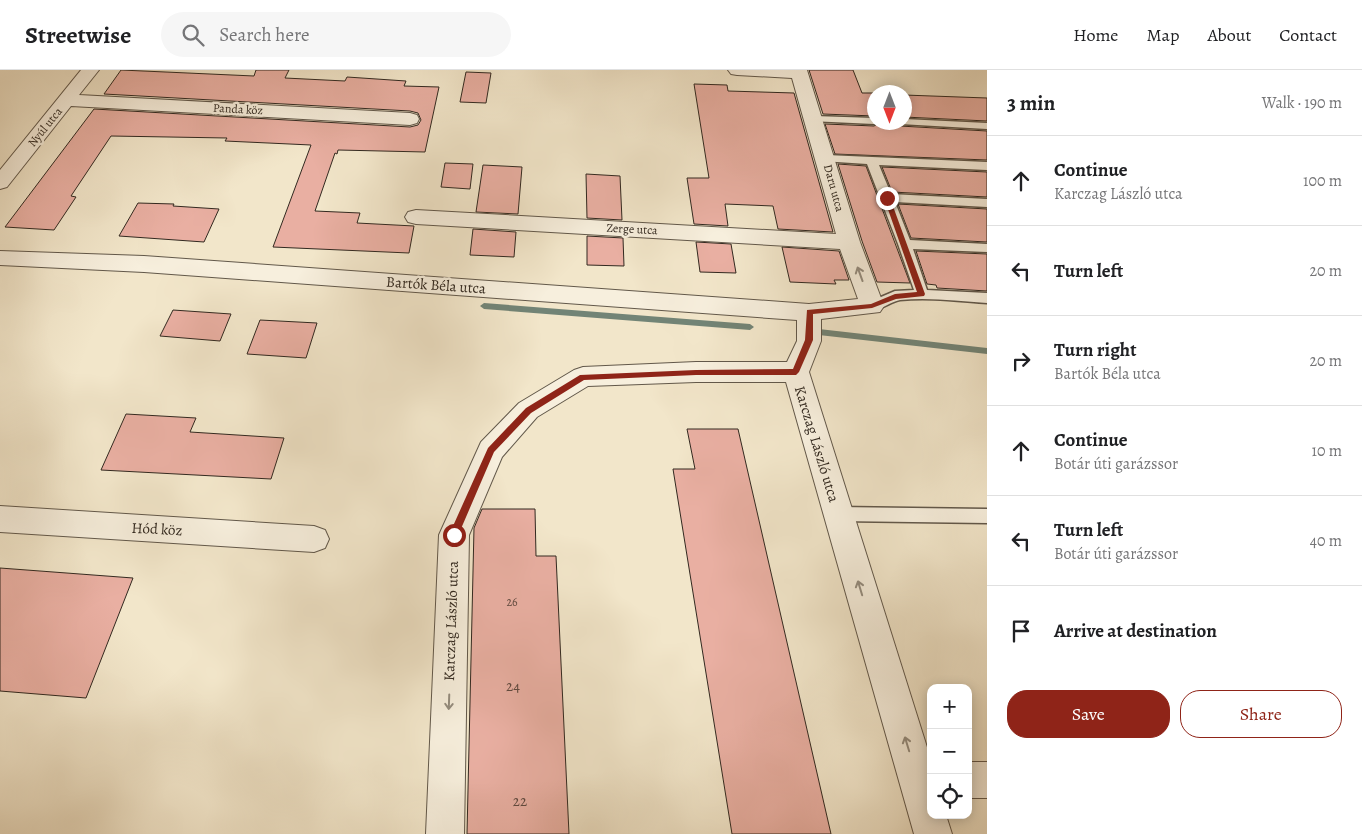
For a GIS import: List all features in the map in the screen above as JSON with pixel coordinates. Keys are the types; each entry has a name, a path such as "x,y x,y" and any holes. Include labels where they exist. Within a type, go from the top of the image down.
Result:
{"street":[{"name":"Nyúl utca","path":"0,183 90,70"},
{"path":"737,70 799,72"},
{"name":"Daru utca","path":"799,72 826,158 848,242 872,306"},
{"name":"Panda köz","path":"66,100 410,118"},
{"name":"Zerge utca","path":"416,217 848,242"},
{"name":"Bartók Béla utca","path":"0,258 144,264 809,312 872,306"},
{"path":"796,372 809,340 809,312"},
{"name":"Karczag László utca","path":"445,834 454,535 491,450 528,410 583,377 696,372 796,372 838,514 924,778 933,834"},
{"name":"Hód köz","path":"0,520 314,538"},
{"path":"972,780 987,780"}],"lane":[{"path":"814,118 867,121"},
{"path":"912,122 987,126"},
{"path":"826,158 987,166"},
{"path":"872,161 905,244 922,294"},
{"path":"887,198 987,203"},
{"path":"905,244 987,248"},
{"path":"872,306 895,296 922,294 987,298"},
{"path":"838,514 987,516"}],"building":[{"path":"121,70 254,76 256,70 289,70 285,78 345,81 347,77 406,81 404,86 439,87 425,152 338,150 337,154 335,153 315,211 360,213 357,223 414,226 409,253 273,247 311,145 225,141 227,138 111,136 71,196 76,197 54,230 5,227 94,109 410,127 418,125 421,120 418,113 410,111 104,94"},
{"path":"809,70 853,70 862,93 867,93 867,116 823,114"},
{"path":"466,72 491,73 486,103 460,102"},
{"path":"694,84 727,85 728,91 794,93 833,232 778,229 773,206 725,204 728,226 694,224 687,178 709,178"},
{"path":"912,95 987,98 987,121 912,117"},
{"path":"825,124 867,126 867,130 912,130 912,127 987,131 987,160 835,154"},
{"path":"445,163 473,164 470,189 441,187"},
{"path":"838,164 866,166 910,283 877,282"},
{"path":"483,165 522,167 518,214 476,212"},
{"path":"882,167 987,172 987,197 892,192"},
{"path":"586,174 620,176 622,220 587,218"},
{"path":"138,203 174,204 173,206 219,209 204,242 119,236"},
{"path":"898,204 987,209 987,242 911,238"},
{"path":"473,229 516,232 514,257 470,255"},
{"path":"587,236 623,238 624,266 587,265"},
{"path":"696,242 731,244 736,273 700,272"},
{"path":"782,247 839,251 849,280 834,280 836,284 790,282"},
{"path":"916,251 987,254 987,291 937,288 936,285 927,284"},
{"path":"173,310 231,314 220,341 160,336"},
{"path":"260,320 317,323 306,358 247,354"},
{"path":"126,414 196,418 190,432 284,438 271,479 101,470"},
{"path":"687,429 738,429 831,834 732,834 673,469 695,469"},
{"path":"482,509 535,509 536,556 556,556 569,834 467,834 474,528"},
{"path":"0,568 133,578 86,698 0,691"}],"waterway":[{"path":"484,306 750,327"},
{"path":"810,331 987,351"}],"route":[{"path":"454,535 491,450 528,410 583,377 696,372 796,372 809,340 809,312 872,306 895,296 922,294 887,198"}]}
